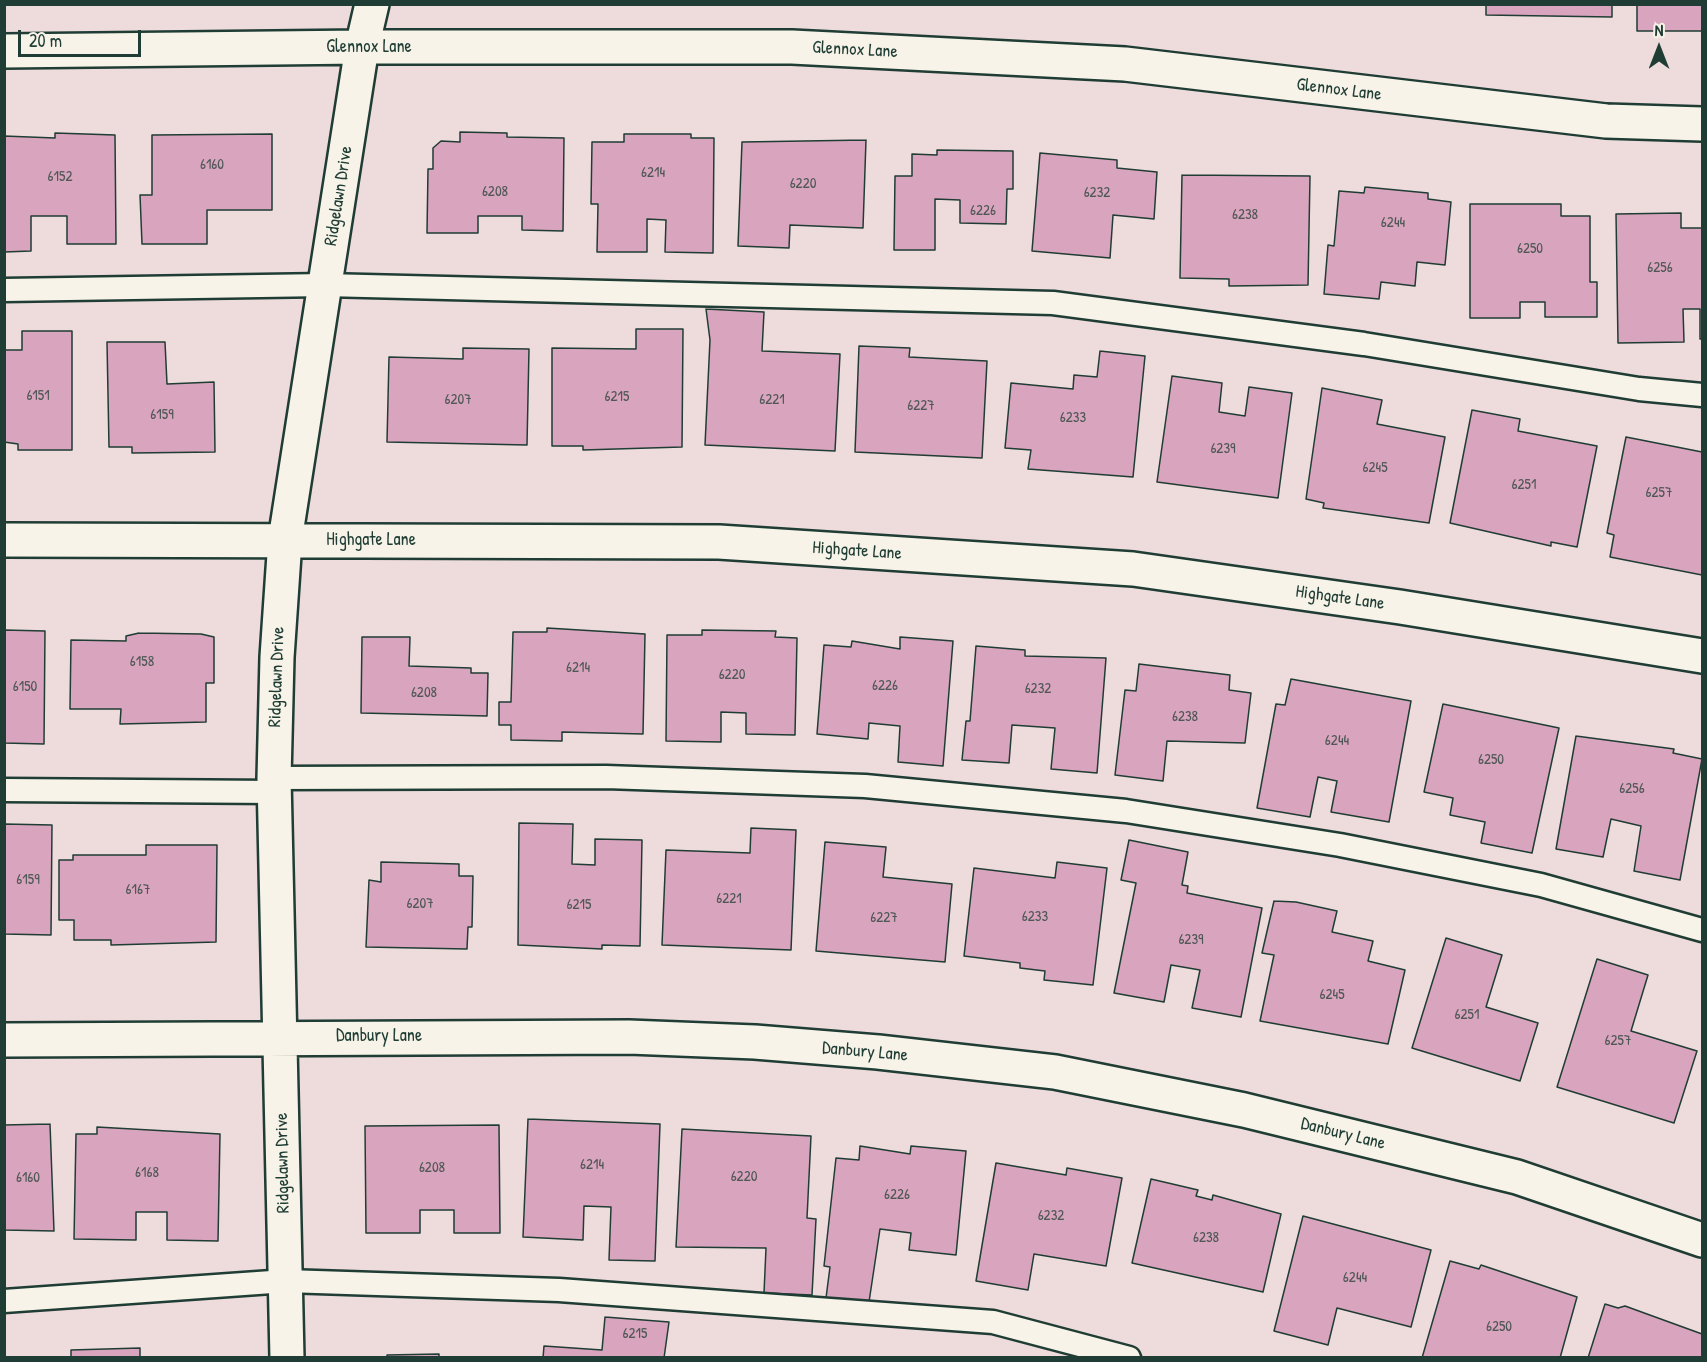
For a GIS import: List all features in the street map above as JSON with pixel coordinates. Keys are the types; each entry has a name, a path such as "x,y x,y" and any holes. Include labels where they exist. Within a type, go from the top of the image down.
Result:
{"street":[{"name":"Ridgelawn Drive","path":"287,1358 275,785 277,657 285,540 362,46 372,4"},
{"name":"Glennox Lane","path":"4,51 362,46 792,47 1125,64 1606,121 1702,124"},
{"name":"Highgate Lane","path":"4,540 718,542 1133,569 1400,607 1702,656"},
{"name":"Danbury Lane","path":"4,1040 629,1037 755,1042 878,1052 1055,1072 1244,1110 1517,1177 1702,1240"}],"lane":[{"path":"4,290 325,285 1053,303 1364,344 1640,389 1702,395"},
{"path":"4,790 606,777 866,786 1126,811 1340,845 1541,885 1702,930"},
{"path":"4,1301 286,1281 559,1290 993,1322 1129,1358"}],"building":[{"path":"1486,4 1612,4 1612,17 1486,15"},
{"path":"1637,4 1702,4 1702,31 1637,31"},
{"path":"460,132 507,133 507,137 564,138 563,231 522,230 522,216 478,216 478,233 427,233 428,169 433,169 433,148 441,141 460,142"},
{"path":"55,133 115,135 116,244 67,244 67,216 31,216 31,251 4,252 4,136 55,138"},
{"path":"272,134 272,210 207,210 207,244 142,244 140,195 152,195 152,135"},
{"path":"624,134 691,134 691,138 714,138 713,253 665,252 666,220 647,219 647,252 597,252 598,204 591,204 592,142 624,142"},
{"path":"866,140 863,228 790,225 789,248 738,246 742,142"},
{"path":"937,150 1013,151 1013,189 1007,189 1006,224 960,223 960,200 935,199 935,250 894,250 895,176 912,176 912,154 937,155"},
{"path":"1040,153 1117,160 1117,168 1157,172 1154,219 1113,215 1110,258 1032,251"},
{"path":"1182,175 1310,176 1308,285 1229,286 1229,279 1180,278"},
{"path":"1365,187 1428,193 1428,199 1451,202 1445,265 1417,262 1415,286 1381,282 1379,299 1324,294 1328,245 1334,246 1339,191 1364,193"},
{"path":"1470,204 1561,204 1561,216 1590,216 1590,282 1597,282 1597,317 1545,317 1545,302 1520,302 1520,318 1470,318"},
{"path":"1681,213 1681,228 1702,228 1702,339 1700,339 1700,309 1683,309 1684,342 1618,343 1616,214"},
{"path":"706,309 764,312 762,351 840,354 835,451 705,445 710,340"},
{"path":"636,329 683,329 682,447 583,450 583,446 552,446 552,348 636,349"},
{"path":"22,331 72,331 72,450 18,450 18,444 4,442 4,350 22,350"},
{"path":"107,342 165,342 167,384 214,382 215,452 132,453 132,447 109,447"},
{"path":"859,346 910,348 909,357 987,361 982,458 855,452"},
{"path":"463,348 529,349 527,445 387,442 389,357 463,359"},
{"path":"1100,351 1145,356 1133,477 1028,469 1031,450 1005,448 1011,383 1073,389 1074,375 1097,377"},
{"path":"1172,376 1222,383 1219,412 1245,416 1249,387 1292,393 1278,498 1157,482"},
{"path":"1322,388 1382,400 1377,424 1445,437 1429,523 1323,508 1324,503 1306,499"},
{"path":"1472,410 1520,419 1518,431 1597,446 1577,547 1551,542 1551,546 1450,523"},
{"path":"1626,437 1702,452 1702,575 1610,557 1614,535 1607,533"},
{"path":"547,628 645,634 643,734 562,732 562,741 511,740 511,725 499,725 499,702 511,702 513,632 547,632"},
{"path":"4,630 45,631 44,744 4,743"},
{"path":"702,630 776,631 775,637 797,638 795,735 746,734 746,713 721,712 721,742 666,741 667,635 702,635"},
{"path":"139,633 201,634 214,637 214,683 206,683 206,722 120,724 121,709 70,709 71,640 126,641 126,636"},
{"path":"362,637 410,637 409,666 471,668 471,673 488,673 487,716 361,713"},
{"path":"900,637 953,641 943,766 898,762 900,726 869,723 868,739 817,734 824,645 851,647 852,641 900,649"},
{"path":"976,646 1025,650 1025,656 1106,658 1097,773 1051,769 1055,728 1012,725 1009,763 962,760 966,721 970,721"},
{"path":"1139,664 1230,675 1229,690 1251,693 1245,743 1167,741 1163,781 1115,775 1125,690 1136,691"},
{"path":"1291,679 1411,701 1389,822 1331,812 1337,781 1318,777 1310,817 1257,808 1276,704 1285,705"},
{"path":"1443,704 1559,728 1532,853 1481,843 1485,822 1450,815 1453,798 1424,792"},
{"path":"1576,736 1674,749 1673,753 1702,759 1680,880 1634,871 1641,826 1611,819 1603,857 1556,849"},
{"path":"519,823 573,824 572,864 595,865 595,839 642,840 640,946 602,945 602,949 518,945"},
{"path":"4,824 52,825 51,935 4,934"},
{"path":"751,828 796,830 791,950 662,945 666,850 750,853"},
{"path":"1129,840 1188,852 1182,885 1188,886 1187,893 1262,908 1241,1017 1192,1008 1200,970 1171,965 1164,1002 1114,993 1136,883 1121,880"},
{"path":"825,842 886,847 883,877 952,884 945,962 816,951"},
{"path":"146,845 217,845 216,942 111,945 111,940 74,940 74,920 59,920 59,860 73,860 73,855 146,855"},
{"path":"381,862 459,864 459,876 473,876 472,927 468,927 467,949 366,947 369,880 381,882"},
{"path":"1057,862 1107,868 1093,985 1044,980 1045,971 1020,968 1020,963 964,956 974,868 1055,878"},
{"path":"1274,901 1296,902 1337,911 1332,932 1373,941 1368,961 1405,970 1388,1044 1260,1021 1274,955 1262,953"},
{"path":"1446,938 1502,955 1486,1007 1538,1023 1520,1081 1412,1048"},
{"path":"1597,959 1648,975 1631,1031 1697,1051 1674,1123 1557,1087"},
{"path":"528,1119 660,1124 655,1261 609,1260 611,1207 584,1206 583,1240 523,1237"},
{"path":"50,1124 54,1231 4,1230 4,1125"},
{"path":"499,1125 500,1233 454,1233 454,1210 420,1210 420,1233 366,1233 365,1126"},
{"path":"97,1127 220,1134 218,1241 167,1240 167,1212 136,1212 136,1240 74,1239 76,1134 97,1134"},
{"path":"682,1129 811,1136 807,1218 816,1219 812,1295 764,1293 766,1248 676,1247"},
{"path":"860,1146 910,1154 911,1146 966,1151 956,1255 909,1250 911,1233 880,1229 869,1302 826,1298 830,1267 824,1266 836,1158 859,1160"},
{"path":"996,1163 1066,1175 1067,1168 1122,1178 1106,1266 1034,1254 1028,1290 976,1281"},
{"path":"1151,1179 1198,1190 1196,1196 1212,1200 1213,1195 1281,1214 1263,1292 1132,1263"},
{"path":"1303,1216 1431,1250 1411,1327 1337,1308 1328,1345 1274,1331"},
{"path":"1450,1261 1479,1269 1481,1265 1577,1297 1560,1358 1422,1358"},
{"path":"1605,1304 1618,1308 1625,1306 1702,1334 1702,1358 1588,1358"},
{"path":"605,1317 669,1322 664,1358 543,1358 544,1346 602,1350"},
{"path":"140,1348 140,1358 71,1358 71,1350"},
{"path":"439,1354 439,1358 387,1358 387,1355"}]}
